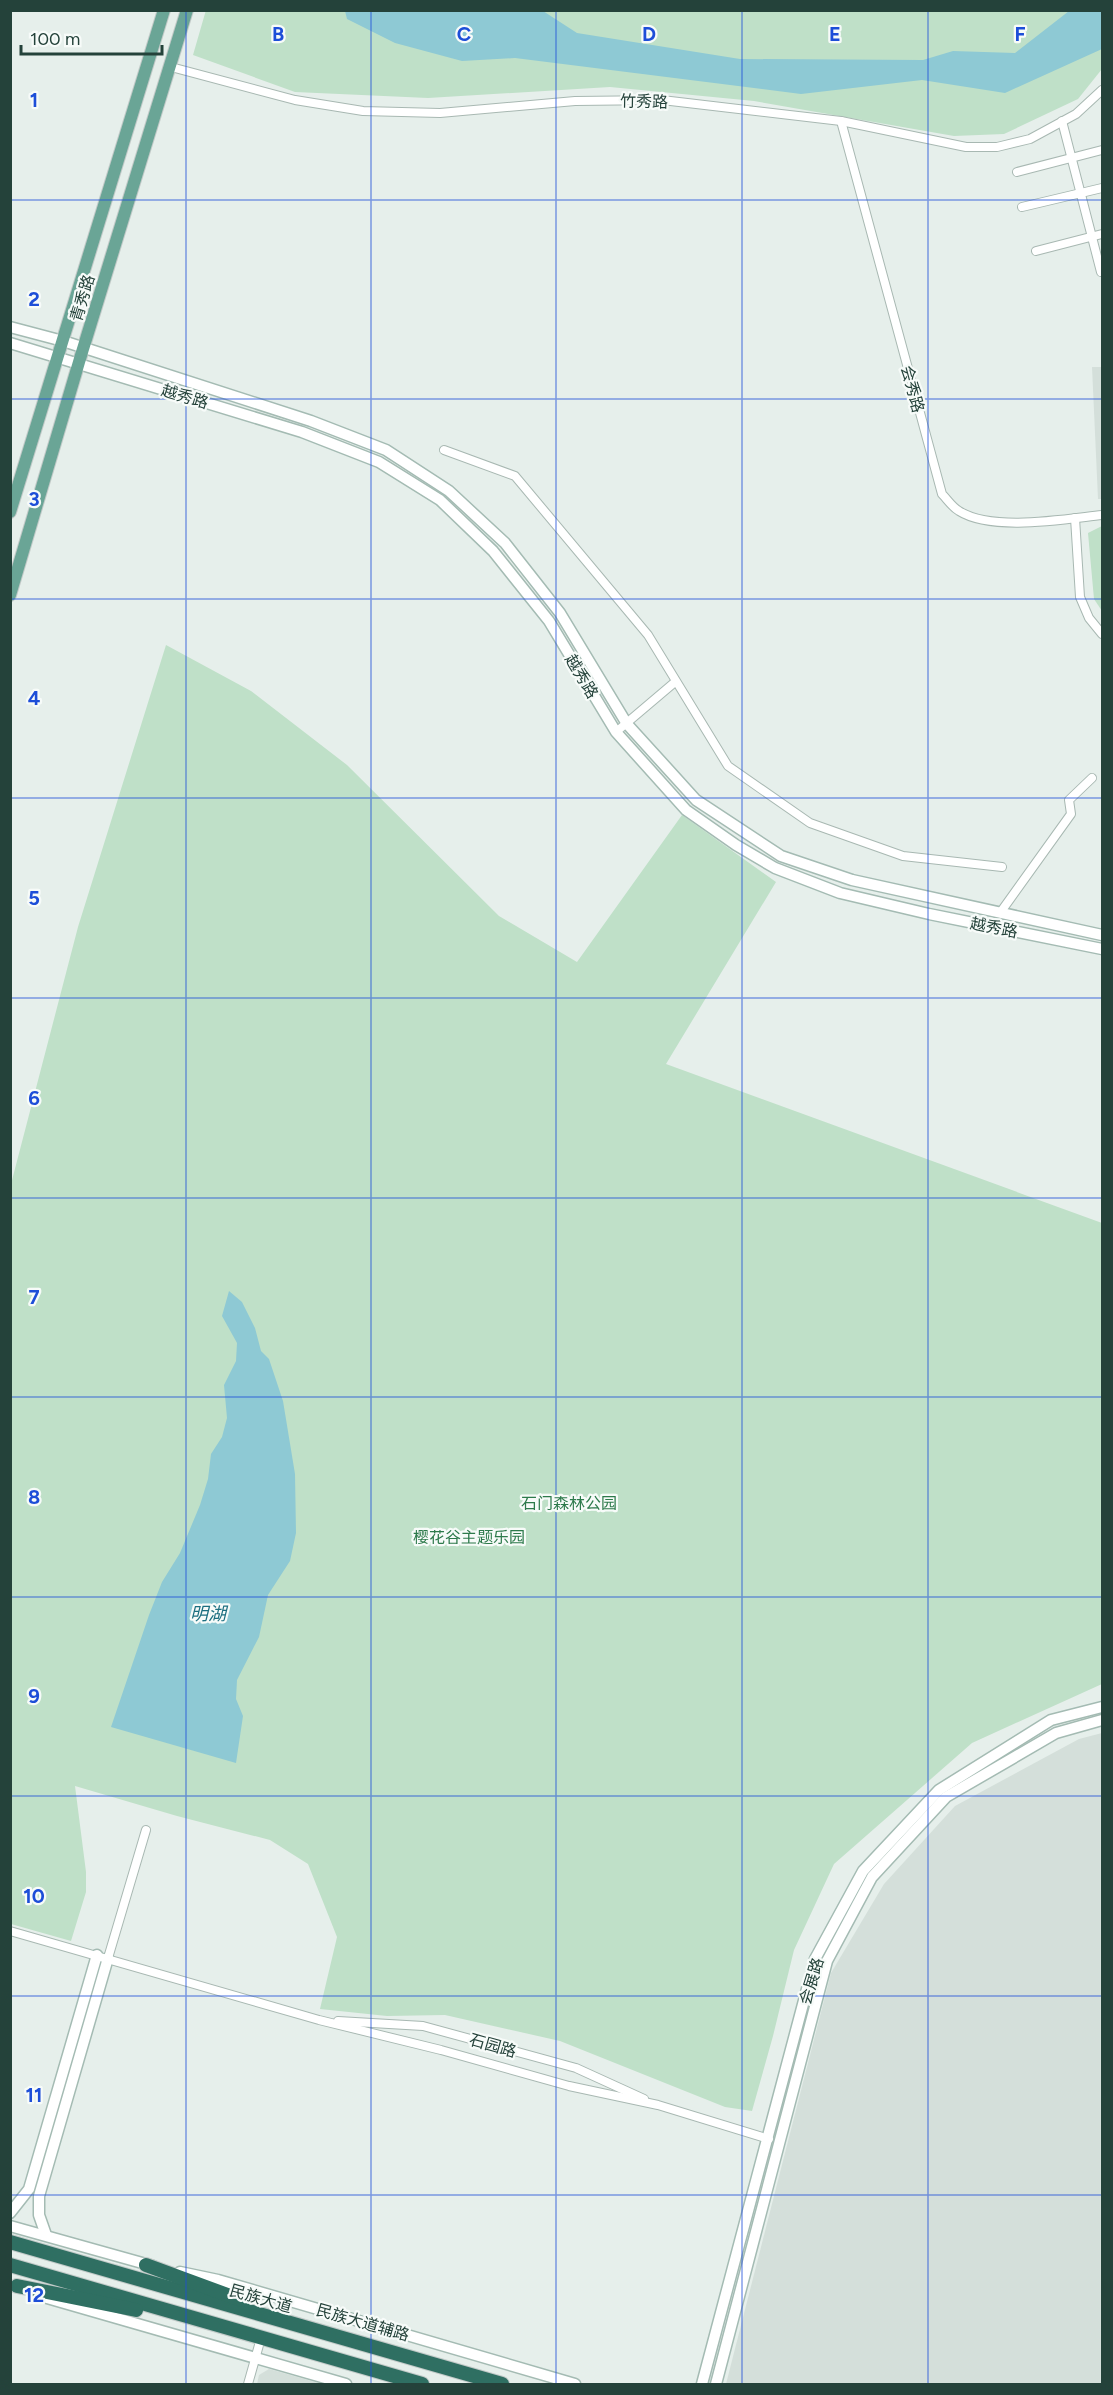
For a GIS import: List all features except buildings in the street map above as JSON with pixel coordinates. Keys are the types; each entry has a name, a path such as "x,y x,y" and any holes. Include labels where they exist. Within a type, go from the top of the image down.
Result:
{"highway":[{"name":"民族大道","path":"10,2242 502,2385"},
{"path":"10,2265 422,2385"},
{"path":"146,2265 332,2335"},
{"path":"14,2285 230,2329"}],"main road":[{"name":"青秀路","path":"10,512 164,10"},
{"name":"青秀路","path":"10,595 79,362 188,10"},
{"name":"越秀路","path":"10,327 63,341 311,421 386,450 449,491 505,543 560,613 627,724 696,800 781,856 852,880 1102,935"},
{"name":"越秀路","path":"10,342 302,432 379,462 440,500 493,551 549,621 616,732 686,810 736,845 775,868 840,893 929,914 1102,949"},
{"name":"会展路","path":"702,2385 815,1959 863,1871 939,1790 1051,1720 1102,1707"},
{"name":"会展路","path":"716,2385 827,1961 872,1877 946,1797 1056,1733 1102,1719"},
{"path":"10,2212 29,2189 97,1955"},
{"path":"46,2235 39,2214 39,2196 108,1958"},
{"name":"民族大道辅路","path":"10,2226 146,2265 218,2280 575,2385"},
{"path":"14,2285 51,2299 346,2385"}],"street":[{"name":"竹秀路","path":"171,67 295,100 363,111 440,113 574,101 662,100 840,121 966,147 997,147 1030,140 1076,114 1102,90"},
{"name":"会秀路","path":"840,121 942,494 959,511 986,520 1031,524 1102,515"},
{"path":"1062,121 1101,272"},
{"path":"1017,172 1102,150"},
{"path":"1022,207 1102,188"},
{"path":"1036,251 1102,234"},
{"path":"444,450 515,476 648,635 728,766 810,822 903,856 1002,867"},
{"path":"1075,518 1080,597 1089,618 1102,634"},
{"path":"616,732 675,682"},
{"path":"1000,913 1071,814 1069,800 1092,778"},
{"path":"108,1958 146,1830"},
{"name":"石园路","path":"10,1930 319,2020 441,2050 569,2086 658,2105 769,2139"},
{"name":"石园路","path":"319,2020 423,2026 576,2068 658,2105"},
{"path":"248,2385 261,2338"}],"shaded area":[{"path":"1092,367 1102,367 1102,499 1098,499"},
{"path":"1102,1733 1102,2384 726,2384 831,1973 884,1884 955,1806 1079,1739"},
{"path":"269,2369 322,2384 257,2384 259,2375"}],"green space":[{"path":"206,10 1098,10 1102,24 1102,69 1078,99 1004,134 954,136 754,101 610,87 428,98 295,92 193,55"},
{"path":"1102,526 1102,611 1094,599 1088,533"},
{"name":"石门森林公园","path":"166,645 251,691 347,765 499,916 577,962 682,815 776,882 666,1064 1102,1223 1102,1684 972,1743 834,1864 794,1950 752,2111 725,2107 560,2041 445,2015 387,2016 320,2009 337,1937 308,1864 270,1840 75,1786 86,1872 86,1892 71,1941 11,1924 11,1184 78,927"}],"water":[{"path":"345,11 543,11 577,33 740,59 923,60 953,51 1015,53 1069,11 1102,11 1102,49 1005,93 922,80 801,94 515,58 462,61 395,43 347,19"},
{"name":"明湖","path":"229,1291 242,1302 255,1328 261,1351 269,1359 283,1401 295,1474 296,1533 290,1561 268,1595 259,1637 237,1680 236,1699 243,1716 236,1763 111,1727 149,1615 162,1582 180,1553 200,1505 208,1479 211,1454 222,1437 227,1418 224,1385 236,1361 237,1343 222,1316"}],"park label":[{"name":"樱花谷主题乐园","path":"469,1537"}]}
